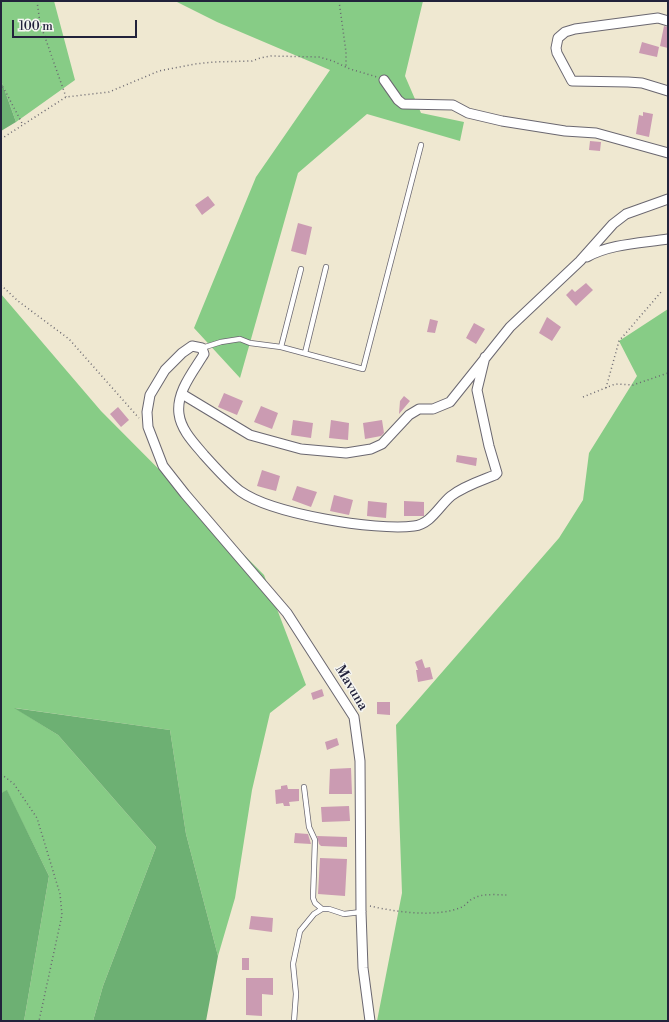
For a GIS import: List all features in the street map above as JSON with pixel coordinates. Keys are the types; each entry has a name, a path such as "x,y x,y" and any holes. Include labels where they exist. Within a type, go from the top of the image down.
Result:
{"street":[{"path":"668,21 658,18 575,29 565,32 558,38 556,48 572,81 642,83 668,91"},
{"path":"384,80 398,100 403,104 453,105 468,113 502,121 565,131 596,132 668,153"},
{"path":"182,394 250,435 301,449 346,453 371,449 382,444 409,415 419,409 433,409 450,402 510,327 580,261 613,224 626,214 668,199"},
{"path":"580,261 592,254 617,247 668,239"},
{"path":"148,427 147,412 150,395 165,370 182,352 192,346 202,348 204,354 185,383 178,413 182,426 194,443 222,474 241,492 274,506 307,515 366,526 416,526 429,520 451,496 469,485 497,473 489,446 477,390 485,357"},
{"name":"Mavuna","path":"148,427 163,466 185,494 287,613 354,717 360,761 363,968 370,1021"}],"lane":[{"path":"202,348 220,342 240,339 250,343 281,347 363,369 421,145"},
{"path":"305,353 326,267"},
{"path":"281,347 301,268"},
{"path":"304,787 309,827 315,840 313,898 315,903 322,909"},
{"path":"294,1021 296,994 293,964 300,931 314,914 322,909 329,909 344,914 361,908"}],"path":[{"path":"37,1 42,30 66,97"},
{"path":"339,1 346,52 346,68"},
{"path":"1,139 66,97 109,92 159,71 204,62 252,61 271,56 319,57 333,61 346,68 384,80"},
{"path":"1,83 23,125"},
{"path":"1,285 18,301 70,339 148,427"},
{"path":"606,388 619,341 662,291"},
{"path":"583,397 615,384 633,385 668,373"},
{"path":"1,774 14,784 37,818 60,894 62,915 39,1021"},
{"path":"361,908 407,913 432,913 462,907 473,898 487,895 508,895"}],"green space":[{"path":"1,1 54,1 75,80 16,122 1,80"},
{"path":"175,1 423,1 405,76 421,113 464,122 460,141 367,114 298,173 240,378 194,328 256,177 330,70 217,22"},
{"path":"1,80 16,122 1,131"},
{"path":"1,294 101,411 264,575 306,685 270,713 252,790 235,898 218,956 186,834 170,730 15,708 58,735 156,847 103,986 93,1021 24,1021 49,876 7,791 1,793"},
{"path":"668,309 668,1021 377,1021 402,893 396,725 559,538 583,500 589,453 637,376 619,341"},
{"path":"14,708 170,730 186,834 218,956 206,1021 93,1021 103,986 156,847 58,735"},
{"path":"7,790 49,876 24,1021 1,1021 1,793"}],"building":[{"path":"664,26 668,27 668,48 660,46"},
{"path":"642,42 659,47 657,57 639,53"},
{"path":"643,112 653,114 649,137 636,134 639,115 643,116"},
{"path":"590,141 601,142 600,151 589,150"},
{"path":"208,196 215,205 202,215 195,205"},
{"path":"298,223 312,227 306,255 291,251"},
{"path":"586,283 593,290 576,306 566,295 572,289 575,292"},
{"path":"547,317 561,327 552,341 539,333"},
{"path":"430,319 438,321 435,333 427,332"},
{"path":"474,323 485,329 476,344 466,338"},
{"path":"224,393 243,401 237,415 218,407"},
{"path":"404,396 410,401 399,414 400,401"},
{"path":"261,406 278,413 272,429 254,422"},
{"path":"118,407 129,420 121,427 110,414"},
{"path":"293,420 313,423 311,438 291,435"},
{"path":"331,420 349,423 348,440 329,438"},
{"path":"382,420 384,433 381,436 365,439 363,423"},
{"path":"457,455 477,458 476,466 456,462"},
{"path":"262,470 280,476 276,491 257,486"},
{"path":"297,486 317,492 311,507 292,500"},
{"path":"334,495 353,500 349,515 330,511"},
{"path":"368,501 387,503 386,518 367,516"},
{"path":"404,501 424,502 424,516 404,516"},
{"path":"422,659 425,668 430,667 433,679 418,682 416,670 418,670 415,662"},
{"path":"322,689 324,696 313,700 311,693"},
{"path":"377,702 390,702 390,715 377,714"},
{"path":"337,738 339,745 327,750 325,742"},
{"path":"351,768 352,794 329,794 330,769"},
{"path":"287,785 288,789 299,789 299,801 289,802 290,806 284,806 283,803 276,804 275,790 281,789 281,786"},
{"path":"349,806 350,821 322,822 321,807"},
{"path":"295,833 308,834 311,844 294,843"},
{"path":"317,836 347,837 347,847 321,846"},
{"path":"320,858 347,859 345,896 318,894"},
{"path":"251,916 273,918 272,932 249,929"},
{"path":"242,958 249,958 249,970 242,970"},
{"path":"246,978 273,978 273,995 262,994 262,1016 246,1015"}]}
